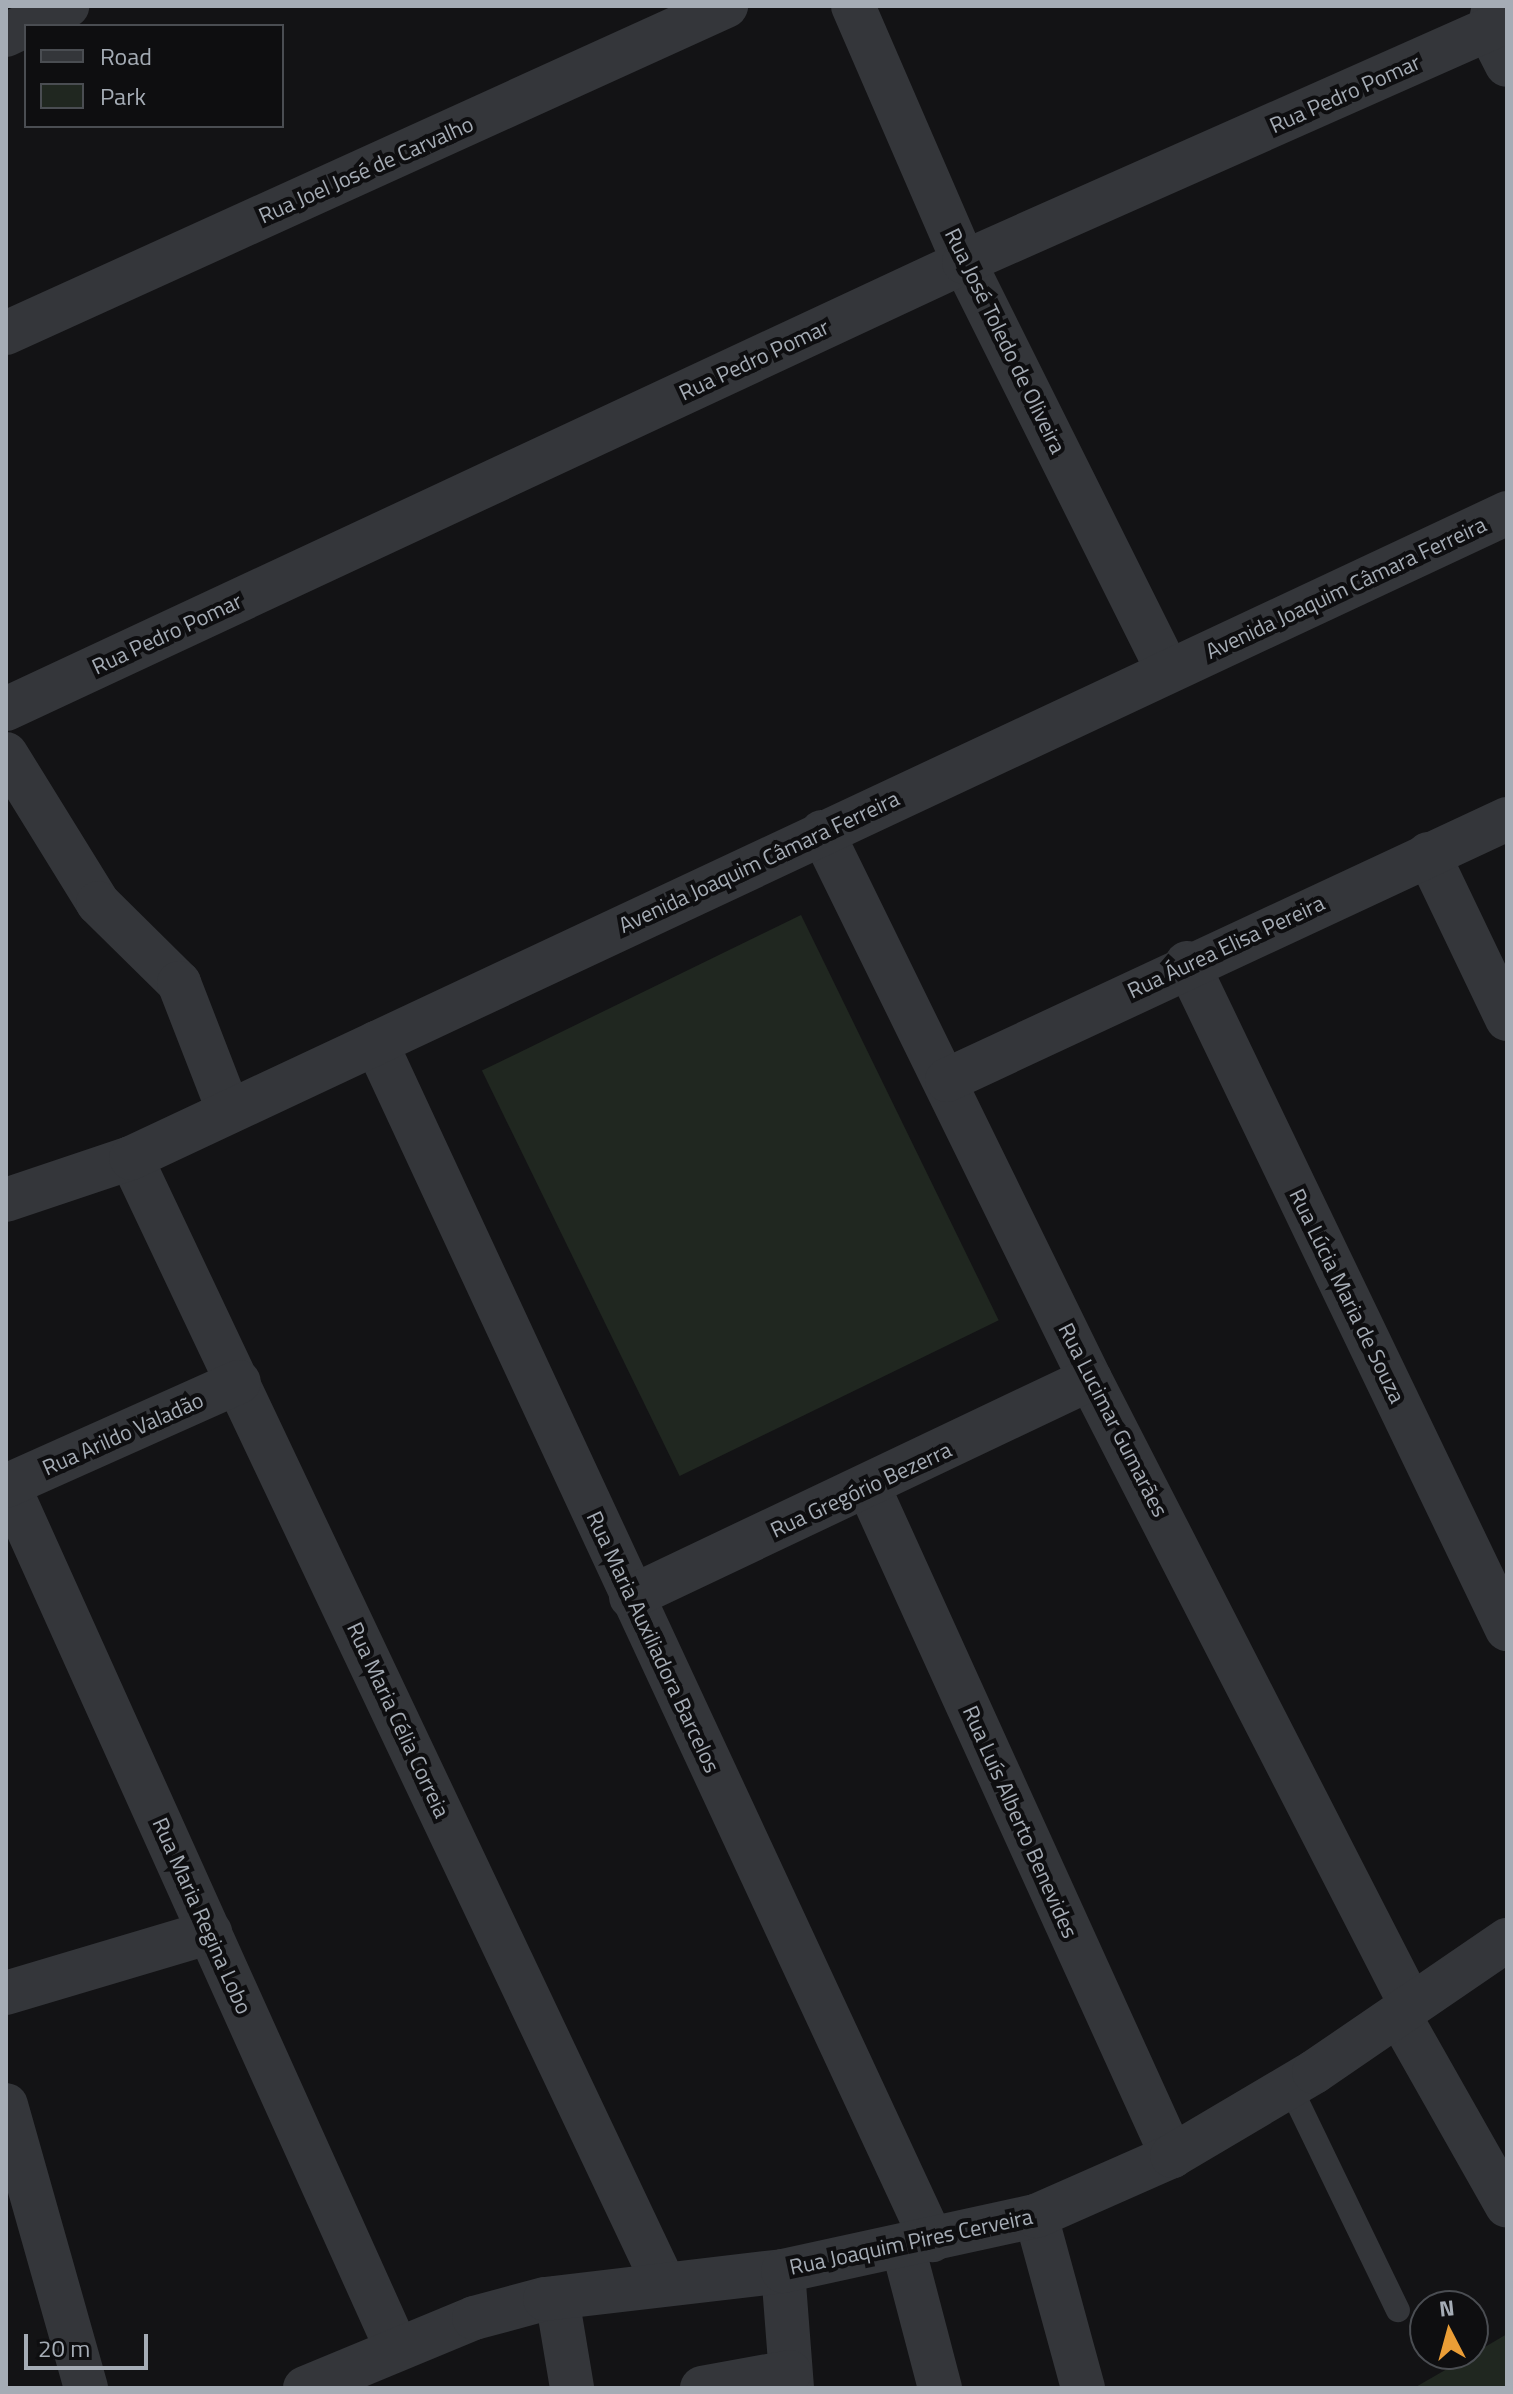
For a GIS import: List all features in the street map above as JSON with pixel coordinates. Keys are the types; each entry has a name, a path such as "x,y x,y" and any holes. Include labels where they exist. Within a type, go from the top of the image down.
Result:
{"street":[{"path":"29,24 67,6"},
{"name":"Rua Joel José de Carvalho","path":"6,333 726,6"},
{"name":"Rua José Toledo de Oliveira","path":"853,6 964,262 1168,671"},
{"name":"Rua Pedro Pomar","path":"6,709 964,262 1499,31"},
{"name":"Avenida Joaquim Câmara Ferreira","path":"6,1200 131,1158 1507,513"},
{"path":"6,754 98,903 179,983 229,1112"},
{"name":"Rua Áurea Elisa Pereira","path":"947,1080 1187,963 1507,819"},
{"name":"Rua Lucimar Gumarães","path":"822,832 947,1080 1090,1379 1405,2010 1507,2206"},
{"path":"1428,854 1507,1019"},
{"name":"Rua Lúcia Maria de Souza","path":"1187,963 1507,1629"},
{"name":"Rua Maria Auxiliadora Barcelos","path":"376,1043 631,1597 918,2243 940,2388"},
{"name":"Rua Maria Célia Correia","path":"131,1158 664,2284"},
{"name":"Rua Gregório Bezerra","path":"631,1597 869,1488 1090,1379"},
{"name":"Rua Arildo Valadão","path":"7,1485 239,1382"},
{"name":"Rua Maria Regina Lobo","path":"7,1485 396,2347"},
{"name":"Rua Luís Alberto Benevides","path":"869,1488 1172,2156"},
{"path":"6,1993 210,1932"},
{"name":"Rua Joaquim Pires Cerveira","path":"305,2388 396,2347 557,2298 783,2271 1036,2216 1172,2156 1290,2087 1507,1940"},
{"path":"6,2105 86,2388"},
{"path":"1036,2216 1083,2388"},
{"path":"702,2388 791,2380 783,2271"},
{"path":"557,2298 572,2388"}],"lane":[{"path":"1290,2087 1398,2310"}],"green space":[{"path":"801,915 999,1320 680,1476 482,1071"},
{"path":"1507,2334 1507,2388 1414,2388 1445,2370 1489,2370 1489,2345"}]}
